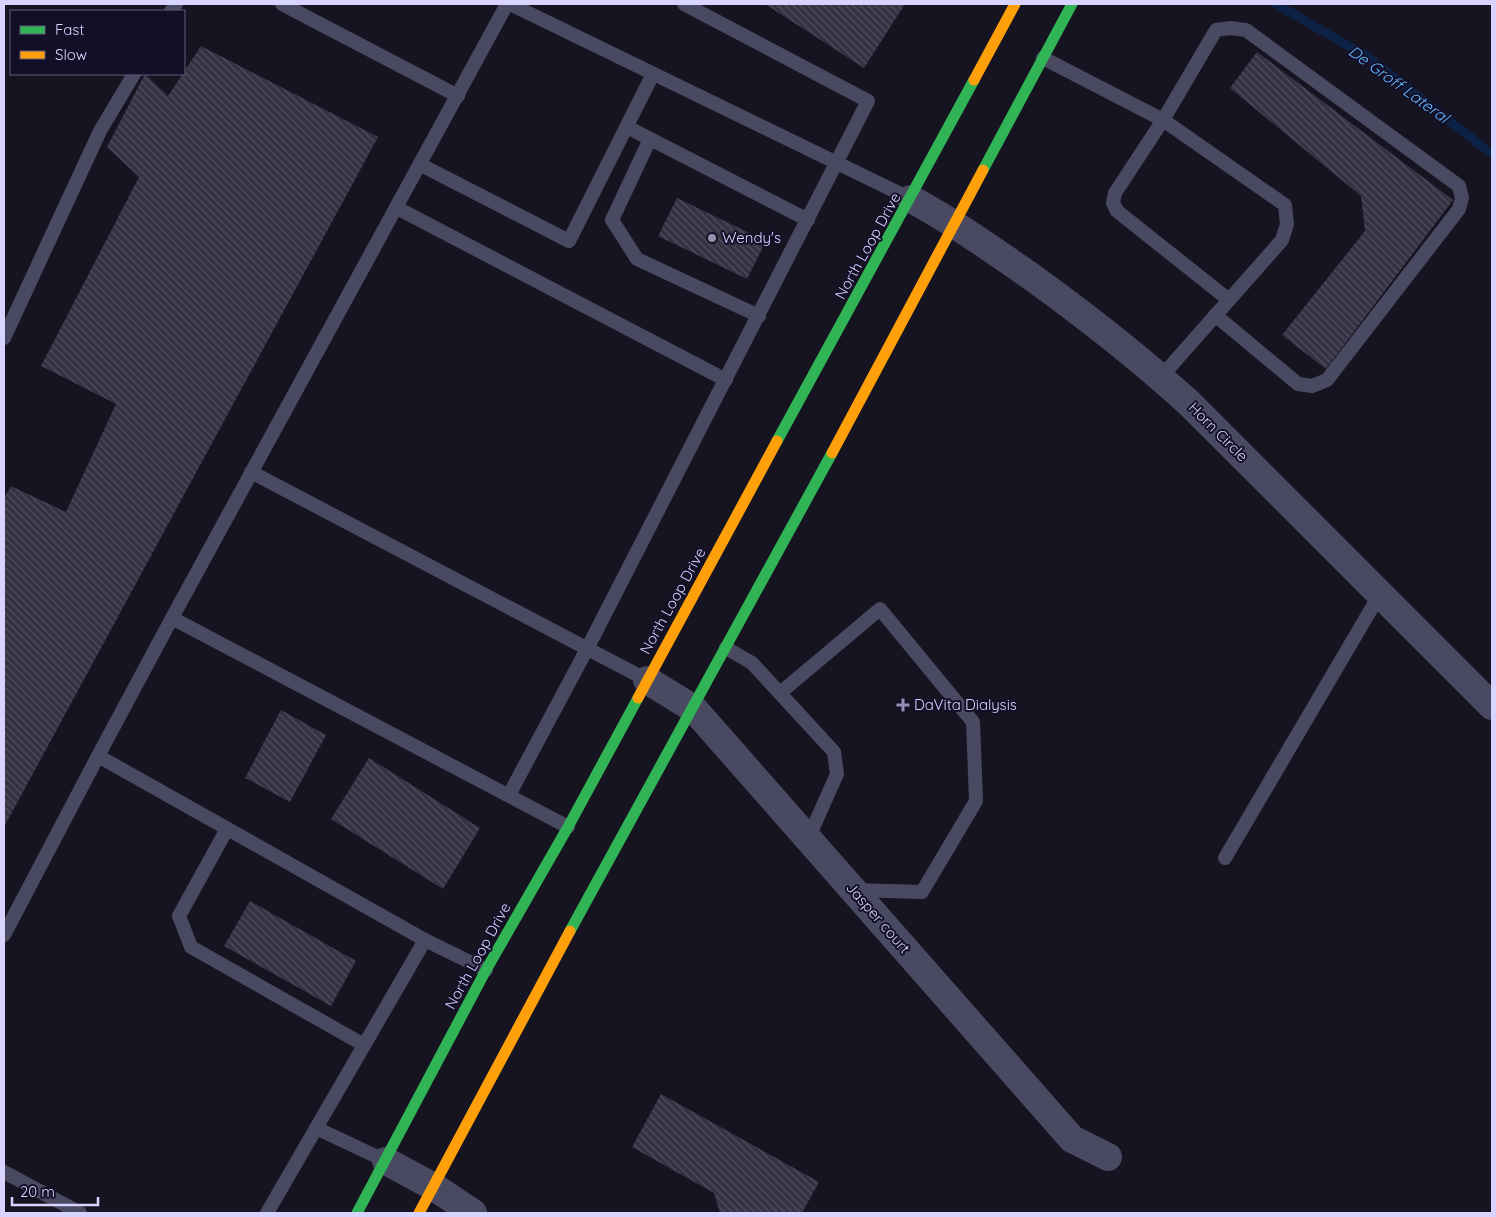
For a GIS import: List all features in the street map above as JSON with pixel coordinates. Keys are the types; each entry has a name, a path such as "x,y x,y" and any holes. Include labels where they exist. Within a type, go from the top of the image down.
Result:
{"main road":[{"name":"North Loop Drive","path":"357,1213 486,970 568,827 911,199 1015,4"},
{"path":"420,1213 552,965 694,709 1072,4"}],"street":[{"name":"Horn Circle","path":"911,199 955,223 1104,329 1161,377 1492,706"},
{"name":"Jasper court","path":"647,680 694,709 1072,1139 1108,1158"},
{"path":"386,1161 434,1187 473,1213"}],"lane":[{"path":"282,4 458,96"},
{"path":"4,935 251,472 509,4 911,199"},
{"path":"508,795 587,649 868,101 684,4"},
{"path":"1215,316 1298,384 1312,386 1327,380 1458,209 1462,198 1459,186 1246,30 1230,28 1216,30 1162,120 1115,193 1113,203 1117,211 1228,300"},
{"path":"1043,58 1162,120 1285,205 1287,224 1282,240 1161,377"},
{"path":"420,165 569,241 653,74"},
{"path":"4,338 100,131 133,75"},
{"path":"627,126 808,220"},
{"path":"650,139 612,220 636,259 759,316"},
{"path":"397,208 726,380"},
{"path":"251,472 647,680"},
{"path":"1226,858 1380,594"},
{"path":"780,693 880,609 973,722 976,801 922,892 853,890"},
{"path":"172,618 568,827"},
{"path":"726,648 752,663 834,752 837,774 808,839"},
{"path":"98,756 425,940 486,970"},
{"path":"227,829 179,916 191,947 364,1045"},
{"path":"267,1213 425,940"},
{"path":"316,1128 386,1161"},
{"path":"4,1172 80,1213"}],"building":[{"path":"765,4 905,4 864,68"},
{"path":"201,46 378,137 4,827 4,498 11,486 66,512 116,404 41,366 139,177 107,147 144,75 168,96 182,75 185,75 185,70"},
{"path":"1257,52 1453,200 1326,369 1282,335 1365,231 1361,196 1230,88"},
{"name":"Wendy's","path":"677,198 766,241 747,279 658,236"},
{"path":"281,710 326,735 290,802 245,778"},
{"path":"369,758 480,828 443,889 331,819"},
{"path":"250,901 356,961 331,1006 224,946"},
{"path":"661,1094 819,1182 802,1213 720,1213 714,1193 632,1147"}],"waterway":[{"name":"De Groff Lateral","path":"1276,4 1368,57 1492,154"}],"traffic: fast":[{"path":"983,170 1072,4"},
{"path":"777,441 974,80"},
{"path":"570,931 832,453"},
{"path":"357,1213 486,970 568,827 638,698"}],"traffic: slow":[{"path":"974,80 1015,4"},
{"path":"832,453 983,170"},
{"path":"638,698 777,441"},
{"path":"419,1213 570,931"}],"place":[{"name":"Wendy's","path":"712,238"},
{"name":"DaVita Dialysis","path":"903,705"}]}
